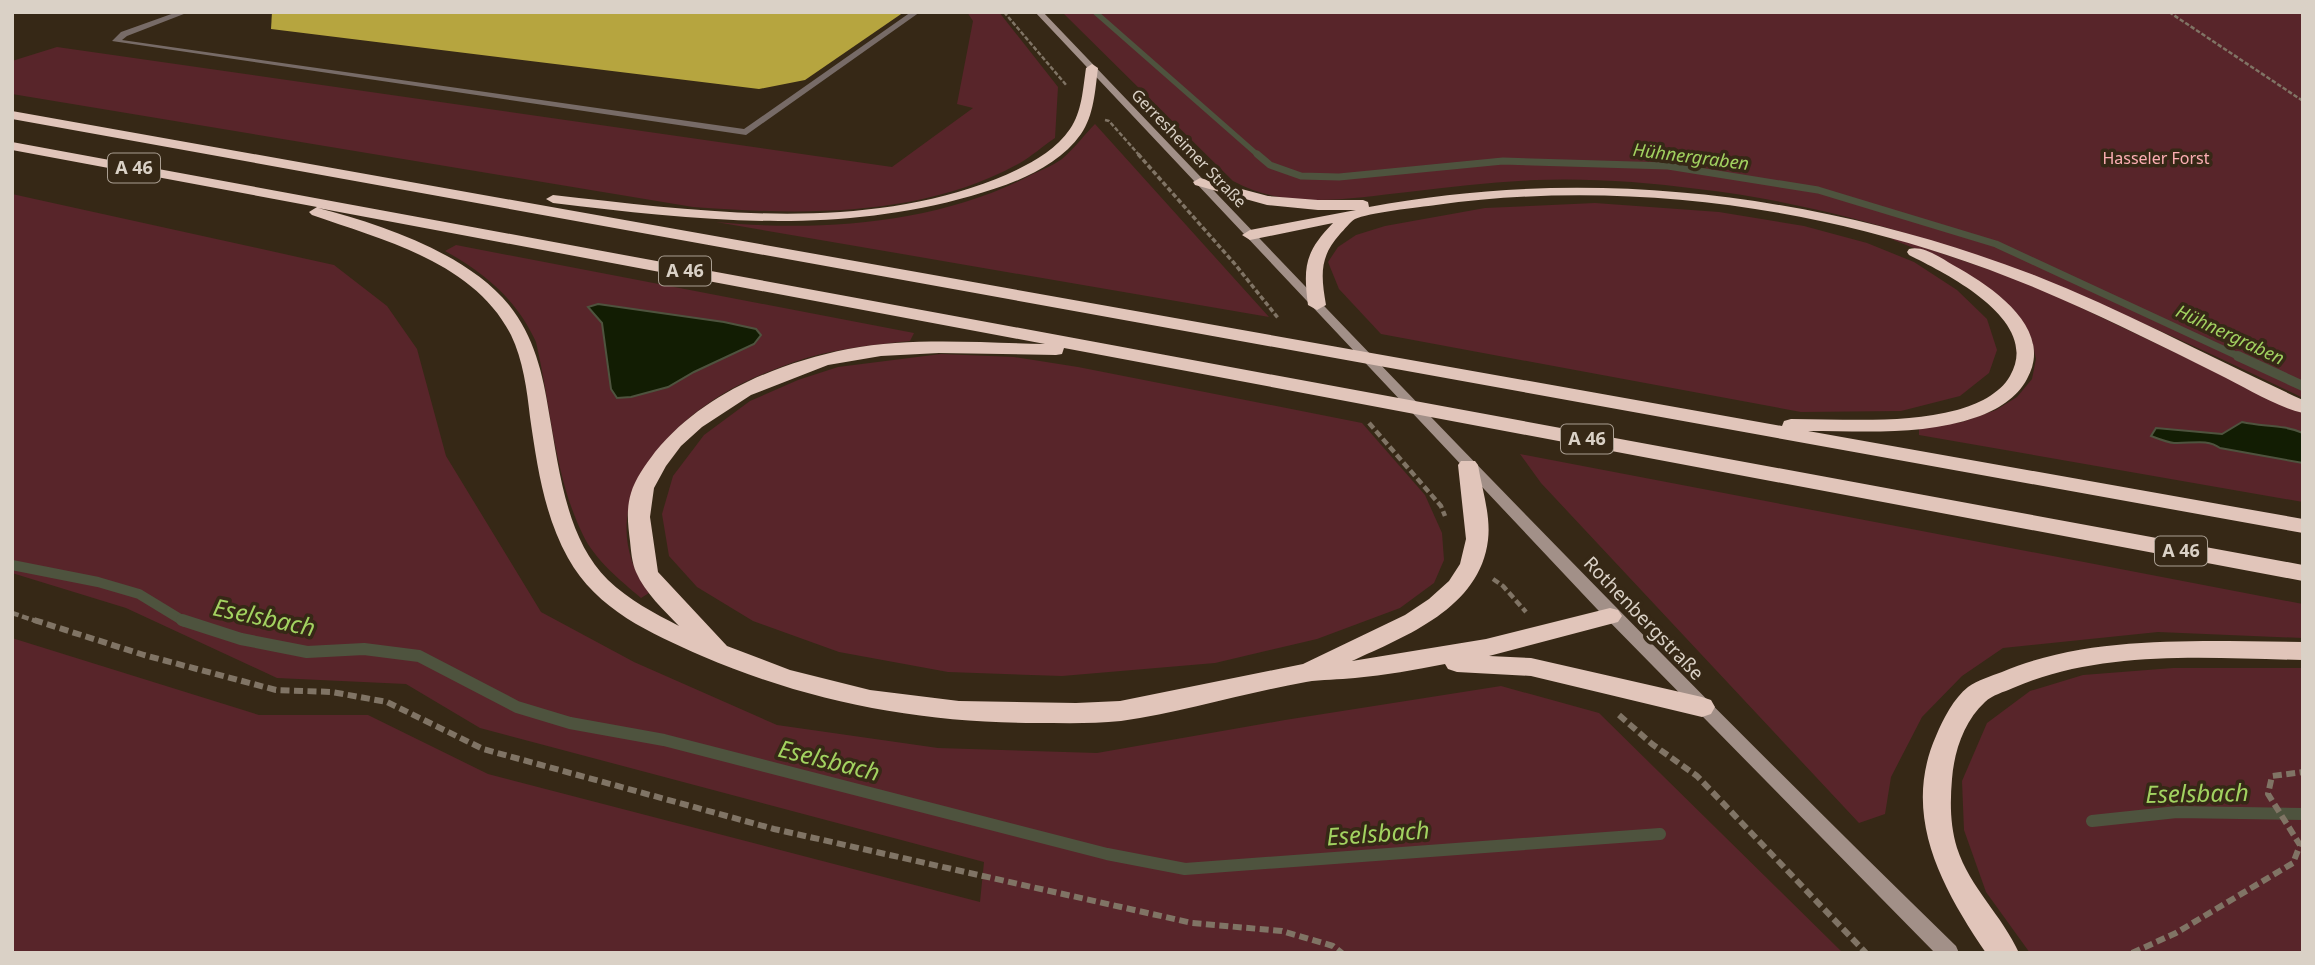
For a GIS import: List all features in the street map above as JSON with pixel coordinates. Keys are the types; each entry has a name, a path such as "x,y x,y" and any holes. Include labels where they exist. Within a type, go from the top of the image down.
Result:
{"highway":[{"path":"360,178 718,217 793,220 917,206 995,184 1049,156 1065,144 1084,117 1092,68"},
{"name":"A 46","path":"12,115 2303,526"},
{"name":"A 46","path":"12,146 2303,573"},
{"path":"1200,182 1241,194 1290,203 1417,205"},
{"path":"256,190 413,247 453,267 495,297 519,334 533,375 550,482 572,540 590,574 627,607 670,632 728,658 793,682 874,701 990,715 1118,712 1308,671 1354,670 1524,640 1611,616"},
{"path":"1251,235 1488,194 1600,192 1716,201 1821,218 1902,236 2031,280 2303,407"},
{"path":"1317,305 1311,274 1312,259 1348,217"},
{"path":"1742,425 1913,423 1967,414 2003,398 2023,376 2028,349 2016,325 1999,304 1970,280 1897,244 1821,218"},
{"path":"728,658 676,607 647,573 639,528 642,490 661,459 685,433 720,404 779,375 824,360 875,351 948,348 1114,350"},
{"path":"1308,671 1344,651 1414,622 1446,598 1462,581 1471,566 1477,540 1468,465"},
{"path":"2004,953 1958,887 1944,855 1936,815 1940,757 1954,725 1977,694 2015,674 2059,663 2108,656 2171,652 2303,651"},
{"path":"1399,662 1493,663 1531,667 1702,708"}],"main road":[{"name":"Gerresheimer Straße","path":"1039,12 1317,305"},
{"name":"Rothenbergstraße","path":"1317,305 1611,616 1949,953"}],"lane":[{"path":"185,12 124,34 116,41 746,132 916,12"}],"path":[{"path":"1004,12 1065,80 1070,93 1064,115 1109,121 1234,263 1255,292"},
{"path":"2171,12 2303,100"},
{"path":"12,613 144,655 276,690 332,692 387,702 483,750 774,829 1192,923 1282,930 1333,946 1342,953"},
{"path":"2132,953 2176,933 2293,863 2300,845 2267,794 2272,776 2303,772"}],"green space":[{"path":"967,12 999,12 1058,87 1055,138 1020,163 982,181 942,194 860,209 776,211 693,207 12,94 12,61 57,47 892,167 973,108 957,104 973,21"},
{"name":"Hasseler Forst","path":"1062,12 2303,12 2303,398 2157,330 2009,268 1856,219 1778,201 1678,187 1577,180 1504,182 1319,200 1275,196 1254,190 1233,181"},
{"path":"1095,124 1269,317 716,222 795,226 836,224 876,221 955,205 993,192 1054,164"},
{"path":"12,194 334,265 387,306 417,349 446,456 541,612 634,662 777,725 938,748 1097,753 1501,686 1599,713 1843,953 12,953 12,638 259,715 368,715 488,774 980,902 984,862 480,728 406,684 277,678 126,608 12,573"},
{"path":"1595,203 1719,212 1804,226 1867,243 1914,262 1957,290 1987,319 1997,350 1989,373 1960,396 1901,411 1801,412 1381,334 1339,289 1328,262 1338,247 1356,235 1385,226 1485,208"},
{"path":"1897,238 2031,284 2303,413 2303,433 2288,428 2242,422 2222,434 2208,432 2151,436 2206,442 2220,448 2303,463 2303,502 1919,435 1919,428 1962,422 1996,410 2017,397 2032,379 2036,359 2031,337 2015,312 1934,256 1891,239"},
{"path":"456,245 914,333 910,341 822,354 766,373 721,395 672,433 653,456 638,481 629,508 627,536 633,564 649,593 641,598 594,553 573,512 559,465 536,342 519,313 498,289 445,251"},
{"path":"941,354 1014,357 1078,367 1362,423 1425,495 1442,533 1444,560 1434,583 1400,608 1317,639 1215,663 1062,676 948,672 839,652 753,621 697,587 669,556 662,514 673,476 704,435 750,401 798,380 838,367"},
{"path":"1520,454 2303,604 2303,638 2158,632 2003,648 1962,676 1922,717 1891,777 1885,814 1859,823 1541,483"},
{"path":"2173,668 2303,668 2303,953 2030,953 1986,892 1964,830 1962,781 1987,723 2030,691 2083,675"}],"shaded area":[{"path":"598,304 724,322 756,329 761,335 754,344 668,387 617,398 611,389 602,323 588,307"},
{"path":"2242,422 2288,428 2303,433 2303,463 2220,448 2210,443 2174,443 2151,436 2156,428 2222,434"}],"building":[{"path":"272,12 904,12 805,80 759,89 271,29"}],"waterway":[{"name":"Hühnergraben","path":"1095,12 1259,156"},
{"name":"Hühnergraben","path":"1257,154 1270,165 1301,176 1339,177 1503,161 1668,166 1818,190 1996,244 2242,358"},
{"name":"Hühnergraben","path":"2238,356 2303,386"},
{"name":"Eselsbach","path":"12,565 98,582 139,594 185,622"},
{"name":"Eselsbach","path":"182,620 241,639 307,652 364,649 419,656 517,707 570,723 664,740 1107,854 1185,869 1660,834"},
{"name":"Eselsbach","path":"2092,821 2177,812 2303,814"}]}
